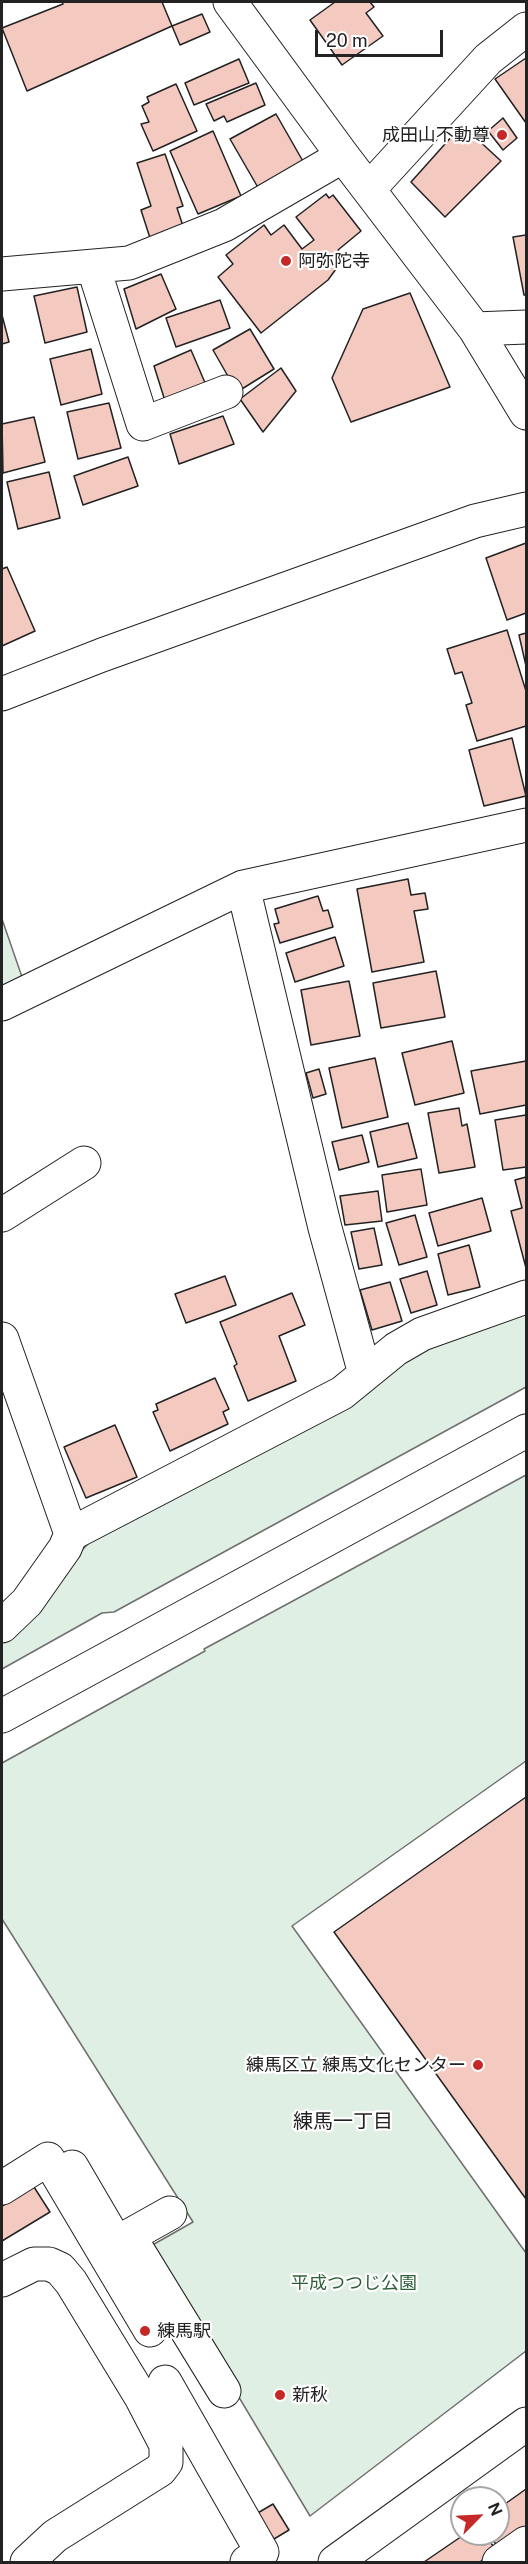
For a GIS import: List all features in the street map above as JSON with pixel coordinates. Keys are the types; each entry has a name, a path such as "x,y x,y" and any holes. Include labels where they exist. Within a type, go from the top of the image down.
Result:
{"street":[{"path":"230,2 343,156 475,329 526,413"},
{"path":"369,189 488,59 526,29"},
{"path":"2,274 129,264 224,225 343,156"},
{"path":"93,266 143,424 226,392"},
{"path":"475,329 526,327"},
{"path":"2,694 102,655 475,521 526,509"},
{"path":"2,1004 243,887 526,825"},
{"path":"243,887 325,1228 365,1374"},
{"path":"2,1215 84,1163"},
{"path":"2,1626 27,1602 65,1548 71,1534 342,1393 396,1349 422,1334 526,1297"},
{"path":"2,1339 71,1534"},
{"path":"2,1716 526,1431"},
{"path":"2,2188 48,2159 150,2330"},
{"path":"58,2175 72,2167 144,2290 157,2283"},
{"path":"170,2213 129,2236 224,2391"},
{"path":"2,2280 34,2264 49,2264 60,2270 71,2282 124,2368 161,2431 166,2445 166,2462 160,2470 55,2536 27,2562"},
{"path":"165,2382 262,2552 247,2562"},
{"path":"335,2562 526,2424"},
{"path":"499,2562 526,2543"}],"green space":[{"path":"2,919 22,977 2,988"},
{"path":"526,1310 526,1387 114,1612 102,1613 2,1669 2,1641 60,1572 89,1543 353,1400 413,1353"},
{"name":"平成つつじ公園","path":"526,1475 526,1761 292,1926 526,2253 526,2351 310,2516 149,2247 193,2222 2,1919 2,1763 205,1651 204,1649"}],"building":[{"path":"62,2 162,2 172,26 27,91 2,28 63,4"},
{"path":"335,2 370,2 374,7 366,13 383,36 342,65 310,20"},
{"path":"202,14 210,32 180,45 172,26"},
{"path":"526,58 526,123 495,79"},
{"path":"239,59 249,83 194,105 185,83"},
{"path":"256,83 265,105 227,122 224,116 214,121 206,104"},
{"path":"176,84 197,131 153,151 141,124 149,122 142,106 149,102 147,97"},
{"path":"276,114 304,163 260,191 230,139"},
{"name":"成田山不動尊","path":"503,118 517,138 503,150 488,131"},
{"path":"462,125 501,161 445,217 411,182"},
{"path":"213,131 241,196 198,214 170,151"},
{"path":"165,154 183,206 177,208 183,226 150,238 141,210 151,206 137,163"},
{"name":"阿弥陀寺","path":"326,194 329,198 333,195 361,231 338,250 344,258 328,280 261,333 218,277 233,264 226,255 264,225 271,235 284,225 302,249 314,240 296,217"},
{"path":"526,235 526,295 524,295 513,237"},
{"path":"161,274 176,309 136,329 124,289"},
{"path":"77,287 87,332 45,343 34,296"},
{"path":"410,293 450,387 351,422 332,378 363,309"},
{"path":"220,300 230,328 176,347 166,318"},
{"path":"2,315 9,342 2,344"},
{"path":"250,329 274,369 237,392 213,350"},
{"path":"91,349 102,394 61,405 50,359"},
{"path":"191,350 206,385 166,404 154,366"},
{"path":"281,368 296,391 263,432 240,399"},
{"path":"109,403 121,448 78,459 67,412"},
{"path":"223,416 234,444 179,464 170,434"},
{"path":"34,417 45,462 3,473 2,424"},
{"path":"128,457 138,486 83,505 74,476"},
{"path":"49,472 60,518 18,529 7,482"},
{"path":"526,543 526,613 507,620 486,558"},
{"path":"7,567 35,631 2,646 2,569"},
{"path":"507,630 526,691 526,726 477,741 466,705 472,703 462,672 455,674 447,649"},
{"path":"526,633 526,666 519,635"},
{"path":"512,738 526,796 484,806 469,750"},
{"path":"408,879 411,895 425,893 428,909 414,911 424,962 372,972 357,889"},
{"path":"318,896 323,911 328,910 333,927 280,943 274,924 279,923 275,909"},
{"path":"335,937 344,966 295,982 286,953"},
{"path":"436,971 445,1017 381,1028 373,983"},
{"path":"349,981 360,1036 311,1045 301,990"},
{"path":"452,1041 464,1093 415,1105 402,1053"},
{"path":"375,1058 388,1117 342,1128 329,1068"},
{"path":"526,1061 526,1105 480,1114 471,1071"},
{"path":"319,1069 326,1094 313,1098 306,1073"},
{"path":"459,1108 462,1126 467,1124 475,1167 439,1173 428,1113"},
{"path":"526,1115 526,1167 503,1170 495,1120"},
{"path":"408,1123 417,1158 378,1167 370,1132"},
{"path":"362,1135 369,1162 339,1170 332,1142"},
{"path":"421,1169 427,1205 387,1212 382,1175"},
{"path":"526,1177 526,1268 511,1211 522,1208 515,1180"},
{"path":"378,1191 382,1221 345,1225 340,1196"},
{"path":"482,1198 491,1231 438,1246 429,1213"},
{"path":"415,1215 427,1257 399,1265 386,1223"},
{"path":"374,1228 382,1265 359,1269 351,1232"},
{"path":"469,1245 480,1287 448,1295 438,1254"},
{"path":"427,1271 437,1305 411,1313 400,1279"},
{"path":"225,1276 236,1305 186,1323 175,1294"},
{"path":"390,1282 402,1321 372,1330 360,1290"},
{"path":"292,1293 305,1325 279,1336 296,1381 248,1401 234,1366 237,1364 220,1322"},
{"path":"215,1378 229,1409 223,1412 228,1424 170,1451 153,1412 158,1410 156,1404"},
{"path":"115,1425 137,1477 86,1498 64,1447"},
{"name":"練馬区立 練馬文化センター","path":"526,1797 526,2199 334,1932"},
{"path":"34,2187 50,2212 2,2241 2,2206"},
{"path":"526,2489 526,2529 510,2541 510,2500"},
{"path":"273,2504 289,2530 274,2539 256,2514"},
{"path":"450,2544 493,2546 497,2551 480,2562 424,2562"}],"place":[{"name":"成田山不動尊","path":"502,135"},
{"name":"阿弥陀寺","path":"286,261"},
{"name":"練馬区立 練馬文化センター","path":"478,2065"},
{"name":"練馬駅","path":"145,2331"},
{"name":"新秋","path":"280,2395"}],"district":[{"name":"練馬一丁目","path":"343,2122"}]}
